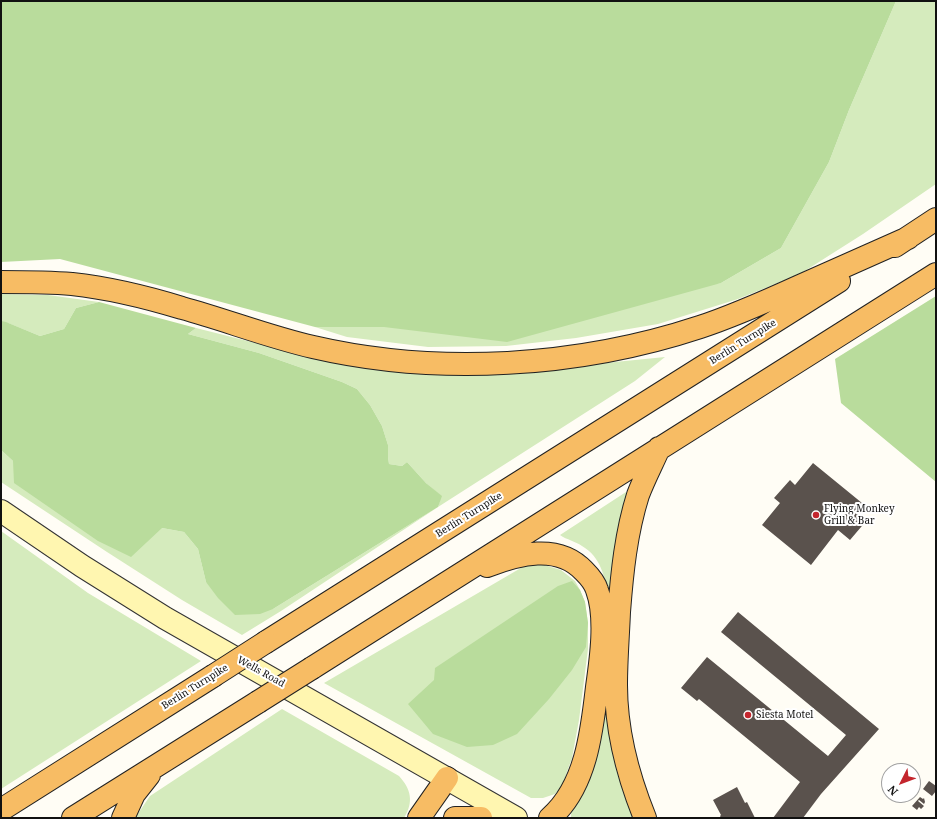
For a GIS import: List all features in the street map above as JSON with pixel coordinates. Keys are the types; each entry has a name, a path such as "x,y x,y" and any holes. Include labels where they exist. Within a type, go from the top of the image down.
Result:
{"highway":[{"name":"Berlin Turnpike","path":"1,810 936,219"},
{"path":"1,282 46,282 73,284 125,294 185,308 313,347 365,357 418,362 484,363 535,360 601,351 642,343 700,327 761,304 908,238"},
{"path":"73,818 936,274"},
{"path":"550,818 565,803 583,764 589,743 632,518 638,496 659,448"},
{"path":"452,579 494,563 534,553 566,557 580,566 590,577 597,590 601,611 610,635 618,715 623,745 630,774 645,818"},
{"path":"123,818 134,794 147,777 163,761"},
{"path":"419,818 447,778"},
{"path":"455,818 483,809"}],"main road":[{"name":"Wells Road","path":"1,511 82,566 165,618 447,778 483,809 516,818"}],"green space":[{"path":"1,1 896,1 849,110 829,162 781,248 721,283 507,342 384,327 315,327 60,259 1,262"},
{"path":"896,1 936,1 936,184 863,234 800,274 738,299 658,324 576,338 506,346 428,347 347,337 315,327 384,327 721,283 781,248 829,162 849,110"},
{"path":"1,294 48,295 99,302 76,308 64,329 40,336 8,323 1,322"},
{"path":"936,296 936,482 841,403 835,359"},
{"path":"99,302 196,328 188,334 259,353 342,382 357,389 370,405 382,426 388,445 389,464 402,466 407,462 426,483 442,496 438,507 273,609 260,614 235,615 218,598 206,582 198,549 184,532 162,528 131,557 98,541 14,483 13,461 1,450 1,321 40,336 64,329 76,308"},
{"path":"196,328 331,362 403,371 485,375 665,357 635,381 438,507 441,496 426,483 407,462 402,466 389,464 388,445 382,426 370,405 357,389 342,382 259,353 188,334"},
{"path":"1,450 13,461 162,528 184,532 198,549 206,582 273,609 438,507 281,611 242,635 182,600 1,482"},
{"path":"626,492 628,495 610,597 608,597 601,568 594,556 579,544 560,535"},
{"path":"1,531 88,593 201,661 1,789"},
{"path":"541,564 561,570 575,581 585,602 588,623 588,649 579,720 572,758 562,786 555,794 543,798 531,798 324,683 526,565"},
{"path":"572,581 580,590 585,602 588,623 586,647 572,670 549,699 517,734 493,745 467,747 433,734 408,704 434,680 435,668 558,586"},
{"path":"604,678 637,818 571,818 571,814 579,798"},
{"path":"282,709 399,776 406,786 410,796 409,807 404,818 135,818 150,796"}],"building":[{"name":"Flying Monkey Grill & Bar","path":"813,463 862,503 856,511 867,520 850,540 838,530 811,565 762,525 780,503 774,498 790,480 795,485"},
{"name":"Siesta Motel","path":"738,612 879,729 821,794 803,818 773,818 800,782 699,699 697,701 681,688 707,657 828,756 846,735 721,632"},
{"path":"929,781 936,786 936,791 932,796 923,789"},
{"path":"737,787 755,818 721,818 721,815 713,800"},
{"path":"921,798 924,798 924,804 921,802"},
{"path":"915,803 920,803 924,806 921,809 919,807 917,810 912,806"}],"place":[{"name":"Flying Monkey Grill & Bar","path":"816,515"},
{"name":"Siesta Motel","path":"748,715"}]}
